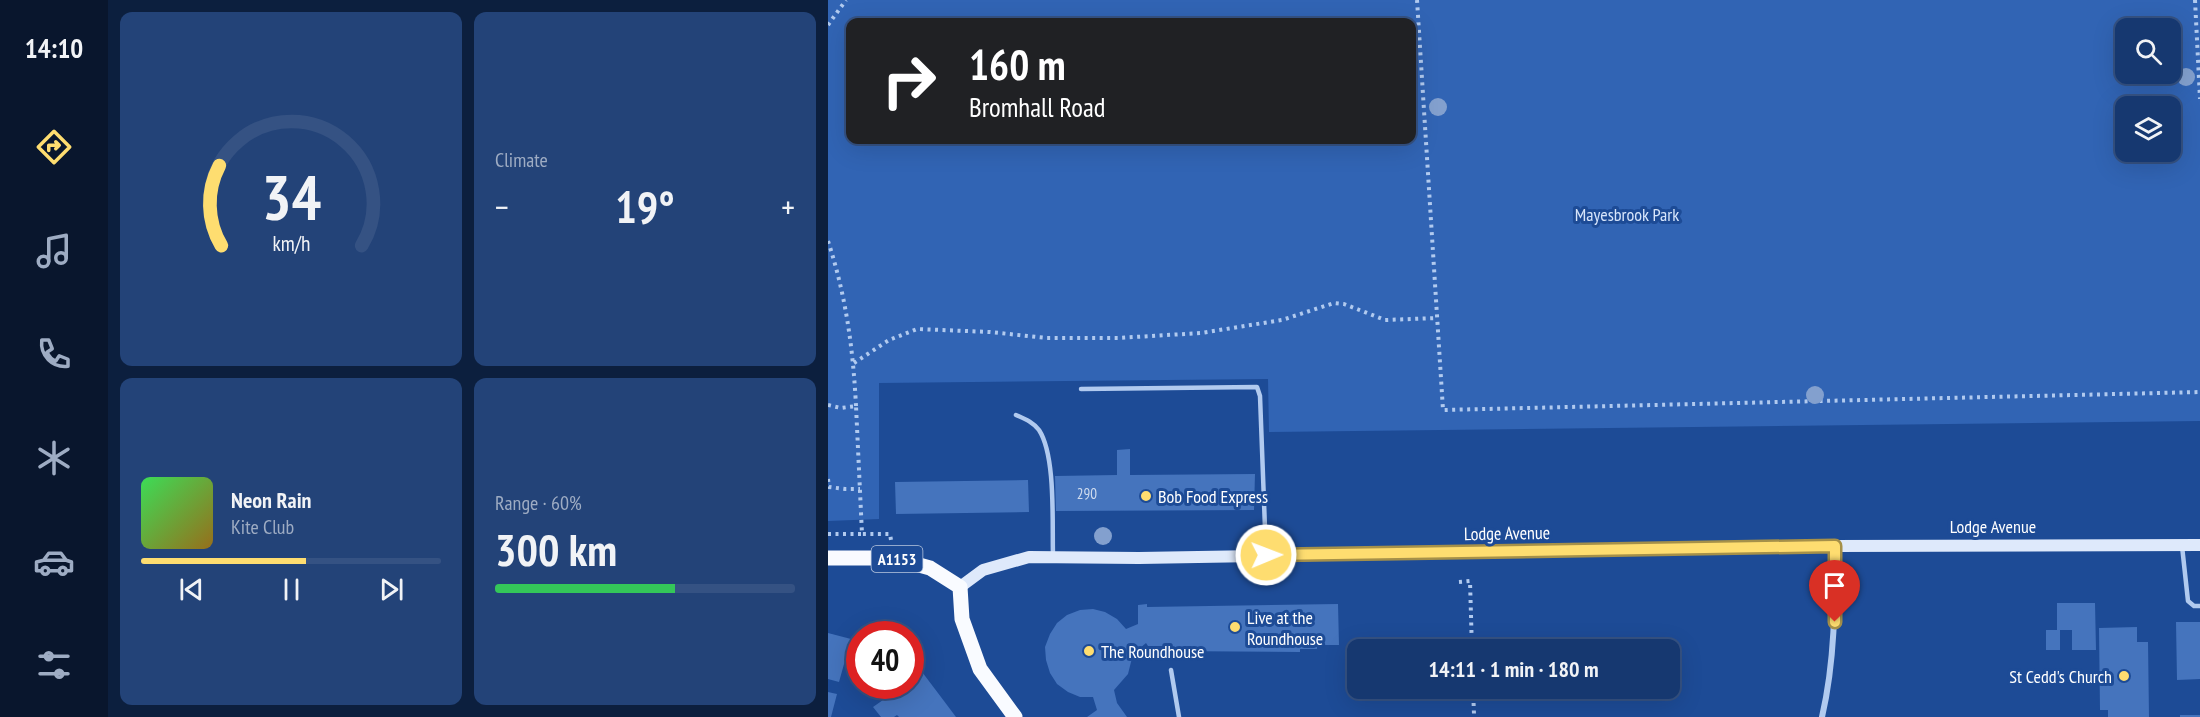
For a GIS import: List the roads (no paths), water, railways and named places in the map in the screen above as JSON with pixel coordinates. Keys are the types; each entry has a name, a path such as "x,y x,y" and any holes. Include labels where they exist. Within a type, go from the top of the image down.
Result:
{"main road":[{"name":"A1153","path":"828,558 894,558 930,568 960,587"},
{"path":"960,587 962,619 980,669 1015,717"}],"street":[{"name":"Lodge Avenue","path":"960,587 983,570 1029,557 1835,546 2200,546"},
{"path":"1821,717 1828,691 1835,622 1835,546"}],"lane":[{"path":"1081,389 1257,387 1260,396 1266,555"},
{"path":"1016,415 1032,422 1040,431 1044,441 1050,472 1053,558"},
{"path":"2182,546 2188,601 2194,606 2200,606"},
{"path":"1171,670 1179,717"}],"place":[{"name":"Bob Food Express","path":"1146,496"},
{"name":"Live at the Roundhouse","path":"1235,627"},
{"name":"The Roundhouse","path":"1089,651"},
{"name":"St Cedd's Church","path":"2124,676"}],"park label":[{"name":"Mayesbrook Park","path":"1627,214"}]}
